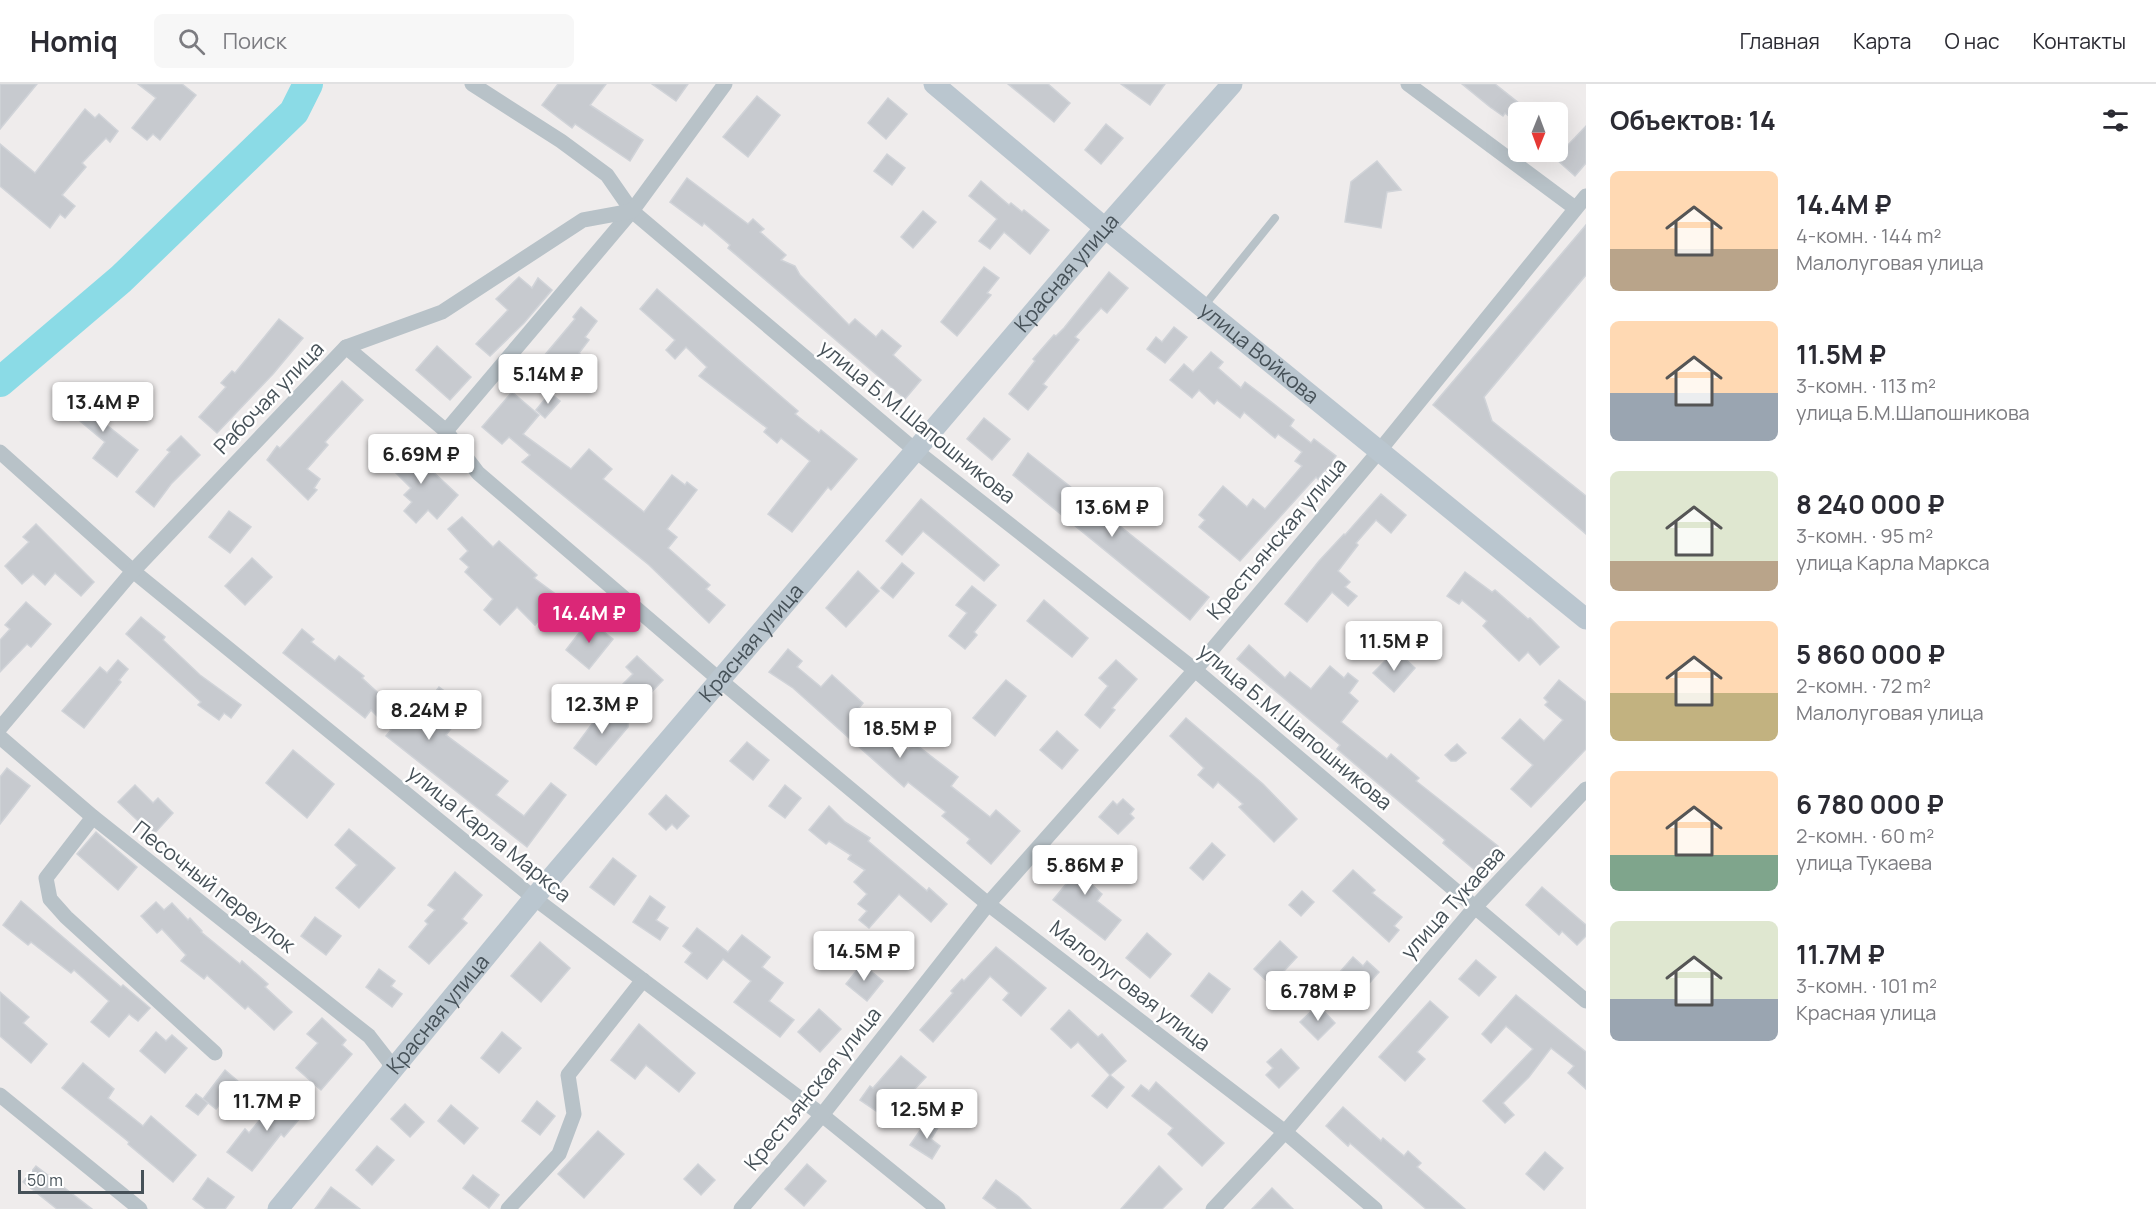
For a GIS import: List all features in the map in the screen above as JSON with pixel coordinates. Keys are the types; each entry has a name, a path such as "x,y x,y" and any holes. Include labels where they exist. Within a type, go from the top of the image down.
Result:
{"street":[{"name":"улица Б.М.Шапошникова","path":"472,84 561,141 607,175 632,211 916,451 1195,670 1586,1001"},
{"path":"446,432 632,211 724,84"},
{"name":"улица Войкова","path":"934,84 1105,228 1586,619"},
{"name":"Красная улица","path":"278,1209 534,898 1105,228 1232,84"},
{"path":"1408,84 1575,208"},
{"name":"Крестьянская улица","path":"741,1209 822,1115 988,904 1195,670 1380,450 1586,195"},
{"name":"Рабочая улица","path":"0,728 133,572 346,347 442,312 583,220 632,211"},
{"name":"Малолуговая улица","path":"346,347 446,432 478,473 721,681 988,904 1285,1132 1375,1209"},
{"name":"улица Карла Маркса","path":"3,455 133,572 534,898 822,1115 938,1209"},
{"name":"Песочный переулок","path":"0,737 93,817 369,1036 390,1063 387,1076"},
{"name":"улица Тукаева","path":"1213,1209 1285,1132 1476,906 1586,789"},
{"path":"93,817 46,878 50,899 66,917 215,1053"},
{"path":"508,1209 559,1154 574,1114 568,1075 643,980"},
{"path":"0,1095 140,1209"}],"lane":[{"path":"1203,308 1275,218"}],"building":[{"path":"0,84 37,84 0,129"},
{"path":"138,84 182,84 196,95 160,140 153,134 147,140 132,128 156,98"},
{"path":"558,84 606,84 590,105 643,140 630,161 575,124 572,128 542,105"},
{"path":"652,84 688,84 676,101"},
{"path":"1008,84 1048,84 1070,103 1054,122"},
{"path":"1121,84 1165,84 1150,105"},
{"path":"1462,84 1495,84 1518,102 1508,102 1508,116 1505,113 1503,116"},
{"path":"757,96 780,115 748,157 723,137"},
{"path":"888,98 907,114 886,139 868,123"},
{"path":"85,109 95,118 99,114 118,131 110,142 106,138 82,163 86,167 62,195 75,206 65,218 60,214 50,228 0,186 0,144 35,173"},
{"path":"1106,124 1123,138 1101,164 1085,150"},
{"path":"1586,126 1586,163 1575,176 1559,162 1568,162 1568,145"},
{"path":"887,154 905,168 892,185 874,171"},
{"path":"1377,161 1401,190 1387,192 1381,228 1345,222 1351,182"},
{"path":"687,178 748,224 753,219 764,229 760,232 786,255 781,260 795,266 800,275 849,325 855,319 876,337 882,330 901,346 893,355 921,380 905,399 728,248 730,245 704,223 702,226 670,202"},
{"path":"981,181 1009,205 1011,203 1022,212 1024,210 1049,230 1030,254 1004,232 990,249 979,241 997,219 969,196"},
{"path":"923,211 936,222 913,248 901,237"},
{"path":"1586,225 1586,275 1484,397 1492,421 1586,496 1586,534 1433,405"},
{"path":"984,267 999,278 987,293 991,295 957,336 941,322"},
{"path":"1109,272 1128,288 1107,313 1101,308 1075,337 1079,340 1043,384 1047,387 1028,410 1009,394 1035,361 1033,359 1054,335 1056,336 1064,328"},
{"path":"519,277 532,288 538,278 552,290 524,323 490,356 476,344 508,310 496,299"},
{"path":"657,289 798,411 795,414 819,433 821,430 857,459 831,490 828,487 792,532 768,514 810,461 781,438 777,443 764,432 767,428 699,376 707,367 686,347 675,359 666,350 675,340 640,309"},
{"path":"581,307 597,321 585,337 589,340 579,353 587,360 571,379 544,356 575,319 573,317"},
{"path":"279,319 303,338 273,374 217,433 199,417 226,387 221,383 232,371 235,373"},
{"path":"1174,327 1187,337 1165,363 1147,349 1156,337 1162,342"},
{"path":"437,346 471,377 450,400 416,370"},
{"path":"1211,352 1223,362 1218,368 1241,388 1245,382 1294,420 1290,426 1311,443 1314,439 1336,456 1333,460 1339,465 1331,474 1325,470 1318,479 1316,477 1240,561 1199,527 1205,520 1199,515 1223,486 1247,507 1253,499 1265,509 1302,466 1295,461 1302,452 1278,434 1275,438 1244,412 1240,418 1217,400 1214,404 1199,390 1192,398 1170,380 1184,364 1193,372"},
{"path":"342,381 363,400 325,442 328,445 307,469 320,479 314,488 317,490 308,500 267,460 277,446 280,448"},
{"path":"88,387 110,405 99,419 138,450 117,477 93,458 105,442 68,411"},
{"path":"512,392 539,415 523,434 571,469 589,449 612,469 603,479 644,512 672,475 685,485 687,482 697,490 667,529 677,537 668,548 710,585 706,589 725,605 709,623 649,565 522,462 530,455 509,437 502,444 482,427"},
{"path":"550,393 560,401 545,418 536,410"},
{"path":"984,418 1010,439 992,460 967,439"},
{"path":"181,436 200,455 171,484 154,507 136,492 170,452 167,450"},
{"path":"402,443 458,495 437,519 428,510 416,523 404,511 412,502 404,495 411,488 384,461"},
{"path":"1028,453 1209,597 1190,620 1013,475"},
{"path":"1381,494 1406,515 1391,533 1376,520 1356,543 1358,545 1338,571 1350,582 1345,587 1357,596 1348,606 1332,592 1307,622 1285,604 1319,561"},
{"path":"921,499 999,565 984,581 923,531 902,555 886,541"},
{"path":"229,511 251,527 230,553 209,537"},
{"path":"462,517 493,547 499,541 537,575 534,578 558,596 535,625 517,607 500,625 484,610 493,599 465,572 469,567 460,559 468,551 448,529"},
{"path":"36,524 94,582 81,596 55,573 45,585 33,574 22,584 5,566 29,542 23,537"},
{"path":"252,558 272,577 245,605 225,586"},
{"path":"902,563 914,573 893,598 881,588"},
{"path":"858,571 879,591 846,627 826,608"},
{"path":"1465,572 1492,592 1495,590 1528,619 1530,618 1559,647 1540,665 1528,652 1519,661 1483,626 1487,621 1462,600 1459,604 1447,596"},
{"path":"972,586 996,605 974,632 977,635 965,649 949,636 967,613 956,605"},
{"path":"1044,600 1088,638 1072,657 1027,621"},
{"path":"26,602 51,624 31,647 27,644 0,672 0,640 10,629 5,625"},
{"path":"141,617 165,637 163,640 200,675 241,705 231,718 224,713 219,720 198,705 201,702 126,634"},
{"path":"589,620 613,639 589,669 566,650"},
{"path":"302,629 314,639 311,642 335,661 339,656 364,676 362,678 388,702 385,706 410,726 439,687 467,708 446,735 508,781 496,795 524,816 551,783 566,795 527,847 386,736 391,730 371,710 365,718 283,653"},
{"path":"1249,645 1285,678 1290,672 1311,689 1330,666 1344,678 1348,673 1358,681 1349,693 1358,701 1341,722 1387,759 1391,754 1419,778 1416,781 1498,846 1477,872 1443,843 1445,840 1337,749 1340,745 1237,659"},
{"path":"788,649 802,661 797,667 821,687 832,675 863,703 859,708 908,750 914,743 958,777 951,786 990,817 996,810 1020,831 991,864 967,843 970,839 942,816 946,812 908,782 904,787 793,688 769,672"},
{"path":"1399,653 1415,668 1394,692 1373,673 1390,656 1393,659"},
{"path":"637,656 663,680 642,702 623,684 633,674 626,667"},
{"path":"118,660 128,669 119,680 121,682 84,728 62,711 100,667 107,673"},
{"path":"1116,660 1137,679 1112,708 1115,710 1100,728 1085,715 1108,686 1099,678"},
{"path":"1006,680 1026,696 995,736 973,718"},
{"path":"1559,680 1586,702 1586,749 1531,807 1511,789 1533,765 1502,738 1520,719 1544,741 1563,720 1545,705 1548,702 1544,698"},
{"path":"607,704 628,722 628,727 596,765 574,748"},
{"path":"1186,718 1263,784 1297,819 1274,842 1239,807 1243,804 1218,782 1213,788 1198,775 1204,768 1170,736"},
{"path":"1057,731 1078,750 1062,769 1040,750"},
{"path":"747,742 769,760 753,780 730,761"},
{"path":"1457,744 1466,753 1456,761 1451,761 1445,755"},
{"path":"293,750 334,784 307,818 266,783"},
{"path":"7,768 30,786 0,824 0,777"},
{"path":"135,785 153,803 158,798 173,813 153,835 118,802"},
{"path":"785,785 801,798 785,818 769,806"},
{"path":"666,795 689,816 677,829 672,824 666,830 649,814"},
{"path":"1123,799 1134,809 1130,814 1134,818 1118,834 1099,817 1113,801 1117,805"},
{"path":"829,806 845,822 870,838 868,841 927,891 929,888 947,904 931,922 899,894 869,928 859,920 867,911 858,904 867,894 854,882 865,870 848,859 851,855 829,841 826,844 809,830"},
{"path":"349,829 395,868 359,908 336,888 357,865 335,845"},
{"path":"96,832 137,867 118,890 77,854"},
{"path":"1212,843 1225,855 1203,880 1190,868"},
{"path":"1071,846 1102,871 1091,884 1102,894 1097,901 1121,920 1105,940 1053,900 1076,872 1060,859"},
{"path":"613,858 636,876 614,905 590,887"},
{"path":"1353,870 1375,890 1372,893 1402,917 1394,926 1399,930 1389,942 1333,891"},
{"path":"455,872 482,895 462,919 467,923 429,964 409,947 428,924 425,921 435,910 428,905"},
{"path":"1542,887 1586,925 1586,936 1577,945 1562,931 1559,935 1526,905"},
{"path":"1302,891 1314,902 1301,916 1289,905"},
{"path":"650,896 665,907 656,920 668,928 660,940 633,922"},
{"path":"21,901 121,987 123,985 150,1008 138,1021 129,1014 109,1037 91,1022 109,1001 74,970 71,973 31,942 28,945 3,925"},
{"path":"156,902 164,910 172,903 188,920 190,918 201,932 240,964 242,961 268,984 265,987 292,1012 274,1030 248,1006 245,1009 207,975 204,979 181,961 186,955 162,929 157,933 141,916"},
{"path":"315,917 341,936 326,955 301,936"},
{"path":"697,928 728,952 742,935 770,957 762,967 783,983 769,1001 794,1020 780,1037 734,1002 751,981 723,959 707,979 685,962 692,953 683,946"},
{"path":"1147,933 1171,954 1150,978 1126,958"},
{"path":"1280,941 1297,957 1271,985 1254,969"},
{"path":"540,942 570,968 541,1002 511,976"},
{"path":"996,947 1046,988 1021,1016 1003,1000 1009,993 990,976 933,1042 920,1030 953,993 951,991 962,979 964,981"},
{"path":"1353,957 1363,966 1367,961 1379,972 1355,999 1333,980"},
{"path":"1476,960 1496,977 1479,996 1459,979"},
{"path":"862,964 883,981 867,1001 846,984"},
{"path":"379,969 395,981 391,986 402,994 392,1007 366,987"},
{"path":"1209,973 1230,989 1212,1013 1191,996"},
{"path":"0,992 29,1017 23,1023 47,1044 31,1063 0,1036"},
{"path":"1516,995 1586,1052 1586,1089 1568,1073 1574,1066 1551,1048 1529,1077 1503,1103 1514,1115 1505,1123 1483,1101 1533,1049 1506,1026 1491,1043 1482,1034"},
{"path":"1430,1001 1448,1017 1417,1052 1425,1059 1405,1081 1379,1057"},
{"path":"1318,1005 1335,1023 1318,1040 1300,1022"},
{"path":"819,1009 841,1029 820,1052 798,1032"},
{"path":"1069,1010 1098,1037 1102,1034 1126,1061 1110,1075 1078,1042 1071,1048 1051,1029"},
{"path":"322,1018 346,1040 342,1045 352,1054 321,1090 296,1068 318,1043 307,1034"},
{"path":"639,1024 695,1073 679,1092 646,1065 635,1079 611,1060"},
{"path":"156,1032 166,1041 172,1035 187,1048 165,1073 140,1051"},
{"path":"502,1032 521,1048 499,1073 481,1058"},
{"path":"1281,1049 1299,1068 1279,1088 1266,1075 1273,1068 1267,1062"},
{"path":"901,1056 926,1077 912,1092 909,1090 888,1119 860,1100 870,1086 873,1088"},
{"path":"83,1063 114,1089 108,1098 143,1126 151,1116 196,1155 173,1182 128,1144 129,1142 62,1088"},
{"path":"225,1070 239,1082 233,1089 238,1092 225,1108 220,1104 216,1109 203,1099"},
{"path":"1110,1075 1124,1087 1107,1108 1092,1096"},
{"path":"1156,1082 1224,1143 1202,1166 1168,1134 1173,1128 1132,1096 1141,1085 1149,1091"},
{"path":"283,1092 306,1111 284,1137 281,1134 252,1171 227,1152 245,1129 249,1133"},
{"path":"196,1094 208,1103 198,1115 186,1106"},
{"path":"537,1101 555,1116 540,1135 522,1121"},
{"path":"405,1104 424,1122 410,1137 391,1119"},
{"path":"451,1105 478,1128 464,1144 438,1121"},
{"path":"1343,1107 1381,1141 1383,1138 1404,1156 1408,1151 1421,1163 1417,1167 1465,1209 1426,1209 1350,1143 1348,1146 1326,1126"},
{"path":"928,1119 939,1126 931,1139 940,1146 932,1159 910,1145"},
{"path":"598,1131 624,1154 584,1198 558,1174"},
{"path":"377,1146 394,1160 372,1185 356,1170"},
{"path":"1545,1152 1563,1168 1544,1190 1526,1174"},
{"path":"698,1164 715,1180 701,1195 684,1179"},
{"path":"807,1164 826,1181 804,1206 785,1189"},
{"path":"36,1166 92,1209 57,1209 23,1182"},
{"path":"1159,1166 1182,1189 1162,1209 1121,1209"},
{"path":"473,1175 499,1195 489,1208 463,1188"},
{"path":"208,1178 234,1197 225,1209 206,1209 193,1199"},
{"path":"996,1180 1031,1209 998,1209 983,1198"},
{"path":"331,1187 360,1209 315,1209"},
{"path":"1272,1188 1293,1209 1252,1209"}],"waterway":[{"path":"0,382 121,279 294,112 308,84"}]}
